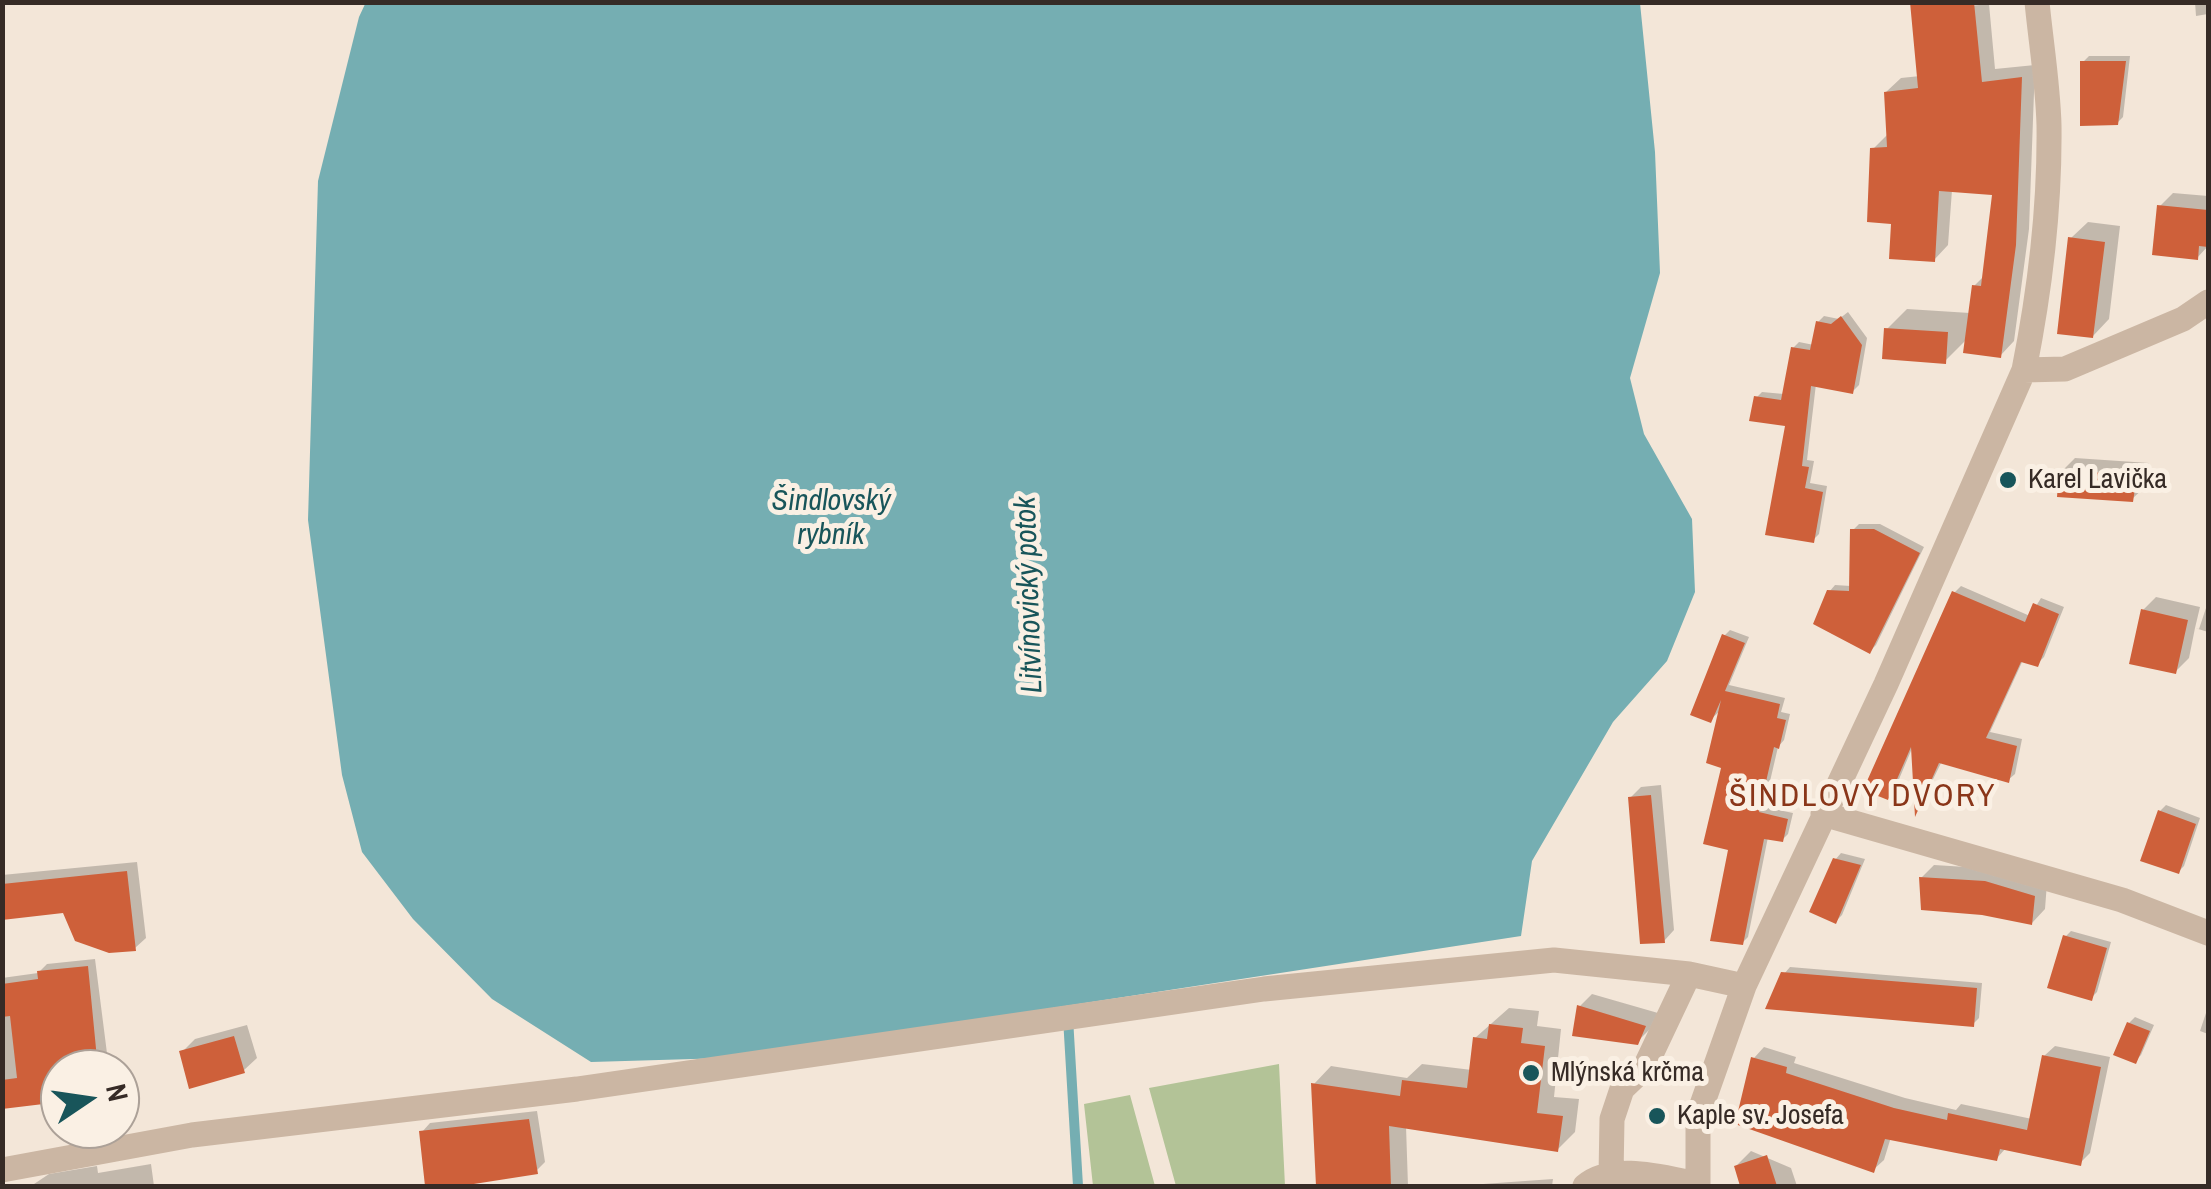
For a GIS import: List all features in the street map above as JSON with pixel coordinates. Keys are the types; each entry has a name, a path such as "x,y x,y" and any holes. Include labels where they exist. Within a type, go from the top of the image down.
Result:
{"street":[{"path":"1585,1186 1593,1180 1625,1173 1698,1185 1698,1116 1744,986 1886,684 2024,370 2044,227 2049,124 2037,2"},
{"path":"2024,370 2065,368 2183,319 2208,302"},
{"path":"1823,814 2122,900 2208,932"},
{"path":"2,1170 192,1135 577,1089 1264,990 1554,960 1689,974 1744,986"},
{"path":"1611,1176 1612,1119 1622,1089 1645,1067 1689,974"}],"green space":[{"path":"1279,1064 1285,1186 1176,1186 1149,1088"},
{"path":"1130,1095 1155,1186 1093,1186 1084,1104"}],"water":[{"name":"Šindlovský rybník","path":"366,2 1640,3 1655,152 1660,273 1630,378 1644,434 1692,519 1695,592 1667,661 1613,722 1532,861 1521,936 727,1058 591,1062 492,999 413,919 362,852 342,775 308,520 318,181"}],"building":[{"path":"1910,2 1974,2 1982,82 2022,77 2016,245 2001,358 1963,353 1972,285 1981,286 1992,195 1939,191 1935,262 1889,259 1891,224 1867,222 1870,148 1887,147 1884,92 1918,88"},
{"path":"2080,61 2126,61 2118,125 2080,126"},
{"path":"2157,205 2208,210 2208,247 2199,246 2198,260 2152,255"},
{"path":"2068,237 2105,242 2093,338 2057,334"},
{"path":"1841,316 1862,345 1853,394 1811,386 1802,466 1809,467 1805,488 1823,492 1814,543 1765,535 1785,426 1749,421 1754,396 1781,400 1791,347 1810,350 1816,321 1831,324"},
{"path":"1884,328 1948,332 1946,364 1882,359"},
{"path":"2059,470 2137,475 2133,502 2057,497"},
{"path":"1850,529 1874,529 1920,553 1870,654 1813,624 1827,590 1849,591"},
{"path":"1952,591 2025,622 2033,603 2059,614 2038,667 2021,662 1986,738 2017,746 2009,783 1939,763 1915,817 1911,747 1888,800 1863,790"},
{"path":"2141,609 2188,620 2176,674 2129,664"},
{"path":"1722,634 1745,643 1725,691 1780,704 1777,718 1786,720 1779,749 1774,747 1759,812 1788,819 1783,842 1764,839 1743,945 1710,941 1728,850 1703,844 1721,768 1706,763 1721,700 1711,723 1690,715"},
{"path":"1651,795 1665,943 1640,944 1628,797"},
{"path":"2158,810 2196,824 2179,874 2140,861"},
{"path":"1833,858 1861,865 1836,924 1809,912"},
{"path":"127,871 136,951 109,953 75,941 63,913 2,920 2,884"},
{"path":"1919,877 1985,881 2035,896 2032,925 1982,915 1921,910"},
{"path":"2063,935 2107,948 2092,1001 2047,988"},
{"path":"88,966 96,1049 40,1049 40,1104 2,1109 2,1080 17,1078 10,1016 2,1017 2,984 38,979 37,971"},
{"path":"1781,972 1977,988 1974,1027 1765,1009"},
{"path":"1577,1005 1646,1026 1638,1045 1572,1036"},
{"path":"2127,1022 2150,1031 2136,1064 2113,1055"},
{"path":"1489,1024 1523,1028 1521,1043 1545,1046 1537,1113 1563,1116 1558,1152 1389,1126 1391,1186 1316,1186 1311,1083 1400,1096 1402,1080 1467,1088 1473,1037 1487,1039"},
{"path":"234,1036 245,1073 189,1089 179,1051"},
{"path":"2042,1055 2101,1067 2081,1166 2000,1149 1997,1161 1885,1139 1874,1173 1735,1124 1751,1057 1787,1067 1786,1073 1894,1108 1947,1120 1948,1113 2027,1130"},
{"path":"529,1119 538,1174 461,1186 425,1186 419,1131"},
{"path":"1767,1155 1777,1186 1740,1186 1734,1166"}],"waterway":[{"name":"Litvínovický potok","path":"1068,1018 1078,1186"}],"place":[{"name":"Karel Lavička","path":"2008,480"},
{"name":"Mlýnská krčma","path":"1531,1073"},
{"name":"Kaple sv. Josefa","path":"1657,1116"}],"district":[{"name":"ŠINDLOVY DVORY","path":"1863,797"}]}
